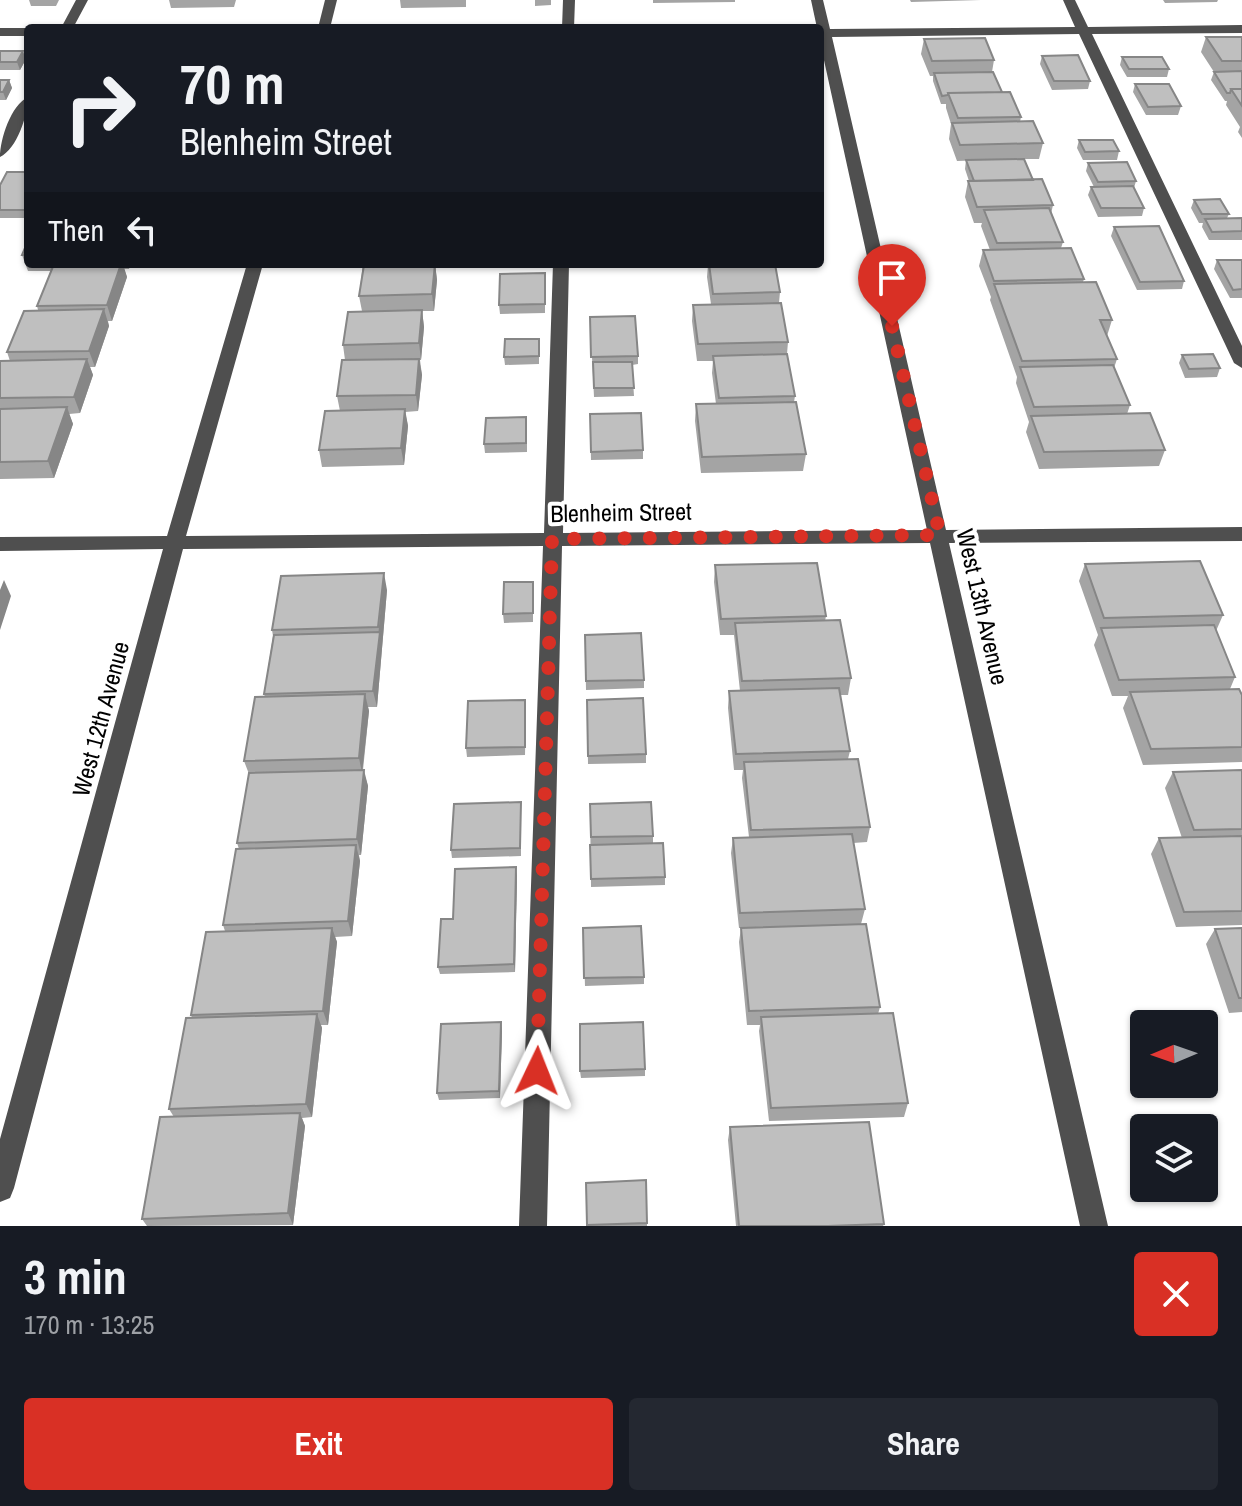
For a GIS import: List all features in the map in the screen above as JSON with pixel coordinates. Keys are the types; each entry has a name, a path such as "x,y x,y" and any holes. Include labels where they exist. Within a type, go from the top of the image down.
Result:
{"street":[{"path":"69,24 82,0"},
{"path":"325,24 331,0"},
{"path":"568,24 569,0"},
{"name":"West 13th Avenue","path":"817,0 821,24"},
{"path":"1069,0 1242,363"},
{"path":"824,33 1242,29"},
{"path":"0,32 24,32"},
{"name":"West 13th Avenue","path":"824,42 940,535 1094,1226"},
{"path":"0,153 24,108"},
{"name":"West 12th Avenue","path":"0,1188 175,543 254,268"},
{"path":"533,1226 561,268"},
{"name":"Blenheim Street","path":"0,544 1242,534"}],"building":[{"path":"1206,37 1242,37 1242,61 1222,61"},
{"path":"985,38 994,60 932,61 924,39"},
{"path":"0,51 23,51 17,62 0,62"},
{"path":"1078,55 1090,81 1054,81 1042,56"},
{"path":"1122,57 1162,57 1169,69 1129,69"},
{"path":"1242,71 1242,89 1231,89 1230,93 1214,72"},
{"path":"993,72 1002,92 948,93 942,96 934,73"},
{"path":"0,80 9,80 3,92 0,92"},
{"path":"1135,84 1169,84 1181,106 1148,107"},
{"path":"1231,89 1242,89 1242,106"},
{"path":"1010,92 1021,117 958,118 948,93"},
{"path":"1033,121 1043,143 960,145 952,123"},
{"path":"1079,140 1113,140 1119,151 1085,152"},
{"path":"1024,159 1033,180 974,181 966,160"},
{"path":"1127,162 1136,181 1098,182 1088,163"},
{"path":"7,172 24,172 24,210 0,210 0,185"},
{"path":"1042,179 1053,205 977,207 968,181"},
{"path":"1133,186 1144,208 1101,208 1091,187"},
{"path":"1220,199 1229,214 1202,214 1194,200"},
{"path":"1049,208 1063,242 997,243 984,210"},
{"path":"1242,218 1242,231 1212,232 1205,219"},
{"path":"1159,226 1184,281 1140,282 1114,227"},
{"path":"1071,248 1084,279 994,281 983,250"},
{"path":"1217,260 1242,260 1242,289 1233,290"},
{"path":"52,268 120,268 107,305 37,306"},
{"path":"364,268 435,268 432,294 359,296"},
{"path":"710,268 776,268 780,292 713,294"},
{"path":"545,273 545,304 499,305 500,274"},
{"path":"1096,282 1112,320 1100,320 1117,359 1022,361 994,284"},
{"path":"781,303 788,342 698,344 693,305"},
{"path":"104,309 89,351 7,352 24,311"},
{"path":"422,310 419,343 343,345 348,312"},
{"path":"635,316 638,356 591,357 590,317"},
{"path":"505,339 539,339 539,356 504,357"},
{"path":"787,354 795,396 719,398 713,356"},
{"path":"1213,354 1220,368 1189,369 1182,355"},
{"path":"87,359 74,397 0,398 0,361"},
{"path":"419,359 416,395 337,396 342,360"},
{"path":"593,362 632,362 634,388 594,388"},
{"path":"1113,365 1130,405 1034,407 1020,367"},
{"path":"796,402 806,454 702,457 696,404"},
{"path":"67,407 48,461 0,462 0,409"},
{"path":"405,409 401,448 319,450 325,411"},
{"path":"641,413 643,450 591,452 590,414"},
{"path":"1150,413 1165,450 1044,452 1031,416"},
{"path":"526,417 526,443 484,444 486,418"},
{"path":"1200,561 1223,615 1104,618 1085,564"},
{"path":"817,563 826,616 721,619 715,565"},
{"path":"384,573 378,627 272,630 281,576"},
{"path":"504,582 533,582 533,613 503,614"},
{"path":"840,620 851,678 742,681 735,623"},
{"path":"1214,625 1235,677 1119,680 1101,628"},
{"path":"380,632 373,691 264,694 274,635"},
{"path":"641,633 644,680 586,681 585,635"},
{"path":"839,688 850,751 736,754 729,691"},
{"path":"1239,689 1242,695 1242,747 1151,749 1130,692"},
{"path":"365,694 359,758 244,761 255,697"},
{"path":"643,698 646,754 588,756 587,700"},
{"path":"525,700 525,747 466,748 468,701"},
{"path":"858,759 870,827 751,830 744,762"},
{"path":"364,770 357,839 237,843 249,773"},
{"path":"1242,770 1242,829 1194,830 1173,772"},
{"path":"521,802 520,848 451,850 454,804"},
{"path":"651,802 653,836 591,837 590,804"},
{"path":"852,834 865,909 740,913 733,838"},
{"path":"1242,836 1242,911 1184,912 1159,838"},
{"path":"663,843 665,877 591,879 590,845"},
{"path":"356,845 348,921 223,925 236,849"},
{"path":"516,867 514,964 438,967 441,919 453,919 455,869"},
{"path":"866,924 880,1007 749,1011 741,928"},
{"path":"641,926 644,977 584,978 583,928"},
{"path":"332,928 323,1011 191,1015 206,932"},
{"path":"1242,928 1242,998 1239,998 1215,929"},
{"path":"893,1013 908,1103 771,1108 761,1017"},
{"path":"317,1014 306,1104 169,1109 186,1018"},
{"path":"501,1022 499,1091 437,1093 441,1024"},
{"path":"643,1022 645,1069 580,1071 580,1024"},
{"path":"300,1113 288,1213 142,1219 160,1117"},
{"path":"869,1122 884,1224 739,1226 730,1127"},
{"path":"646,1180 647,1223 587,1225 586,1183"}],"route":[{"path":"537,1071 552,539 940,535 892,326"}]}
